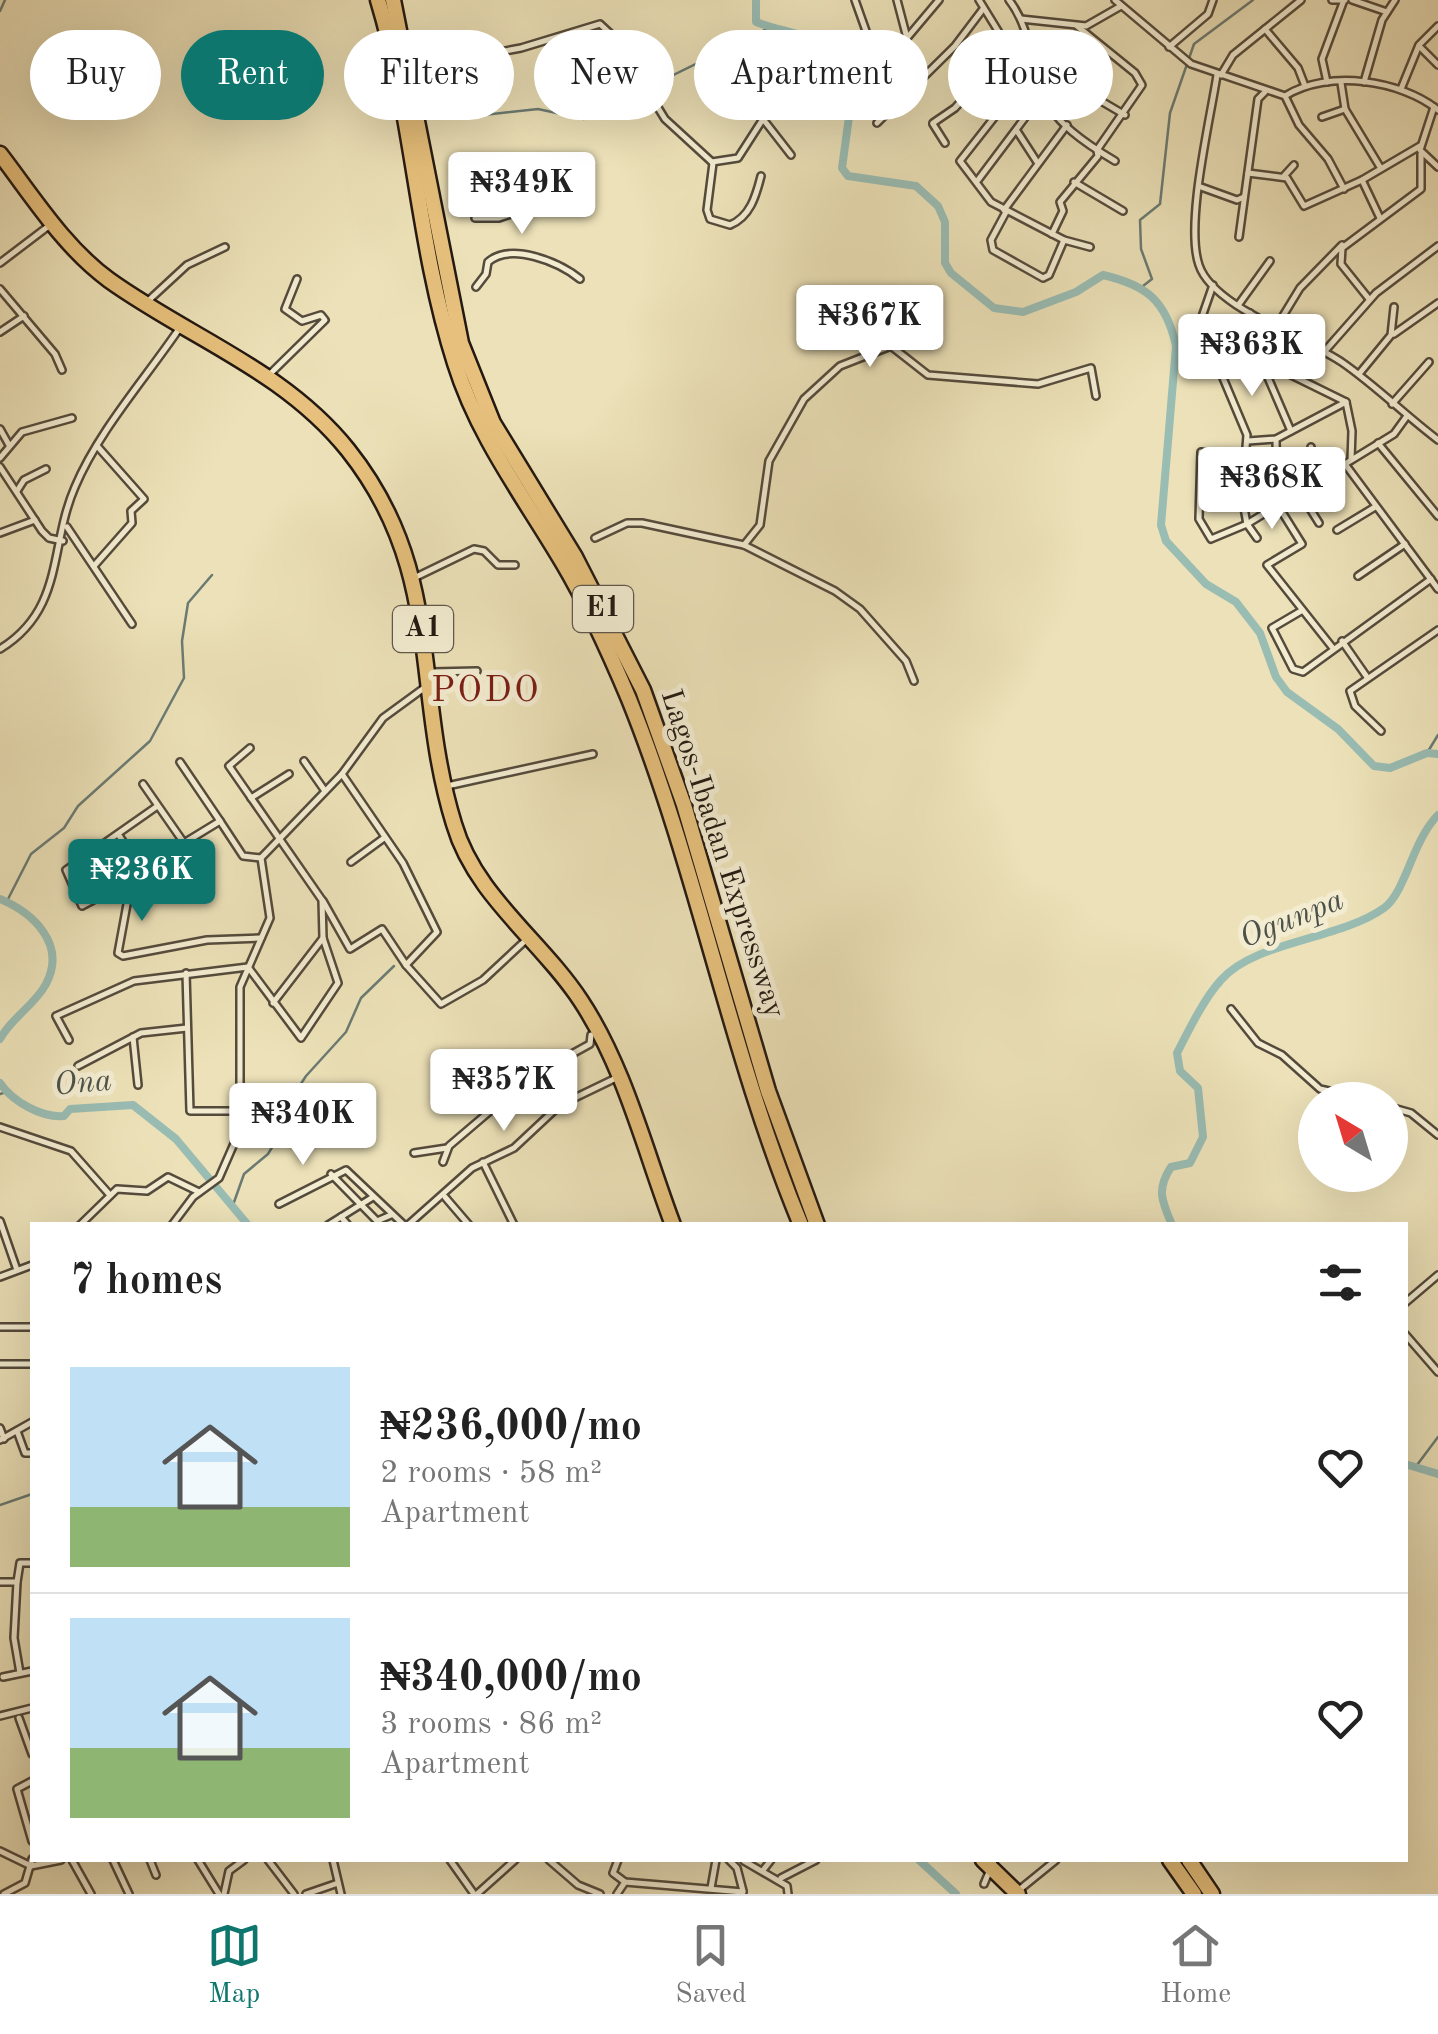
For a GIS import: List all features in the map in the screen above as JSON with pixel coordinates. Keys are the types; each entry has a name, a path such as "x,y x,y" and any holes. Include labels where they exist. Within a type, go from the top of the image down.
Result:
{"highway":[{"name":"Lagos-Ibadan Expressway","path":"378,0 406,127 430,274 460,378 487,439 566,568 628,695 671,817 762,1122 800,1222"},
{"name":"Lagos-Ibadan Expressway","path":"393,0 448,298 465,356 493,423 575,556 643,690 684,804 768,1090 816,1222"},
{"name":"A1","path":"0,154 87,262 146,303 268,376 319,418 365,473 392,515 414,578 444,786 466,854 485,886 581,1002 618,1078 672,1222"},
{"path":"989,1862 1017,1893"},
{"path":"1171,1862 1194,1894"},
{"path":"1189,1862 1212,1894"}],"street":[{"path":"854,0 865,30"},
{"path":"897,0 904,30"},
{"path":"1009,0 1024,30"},
{"path":"1301,0 1233,55 1218,76 1194,239 1200,270 1214,286 1274,329 1324,352 1359,374 1438,440"},
{"path":"1332,0 1347,0 1386,12"},
{"path":"1327,82 1322,59 1347,0"},
{"path":"1364,82 1386,12 1394,0"},
{"path":"913,30 937,1"},
{"path":"1169,46 1208,14 1209,1"},
{"path":"1021,19 1085,29 1118,3 1190,63 1265,92 1285,96 1327,82 1364,82 1427,99 1436,108 1420,150 1422,189 1344,243 1300,288 1274,329"},
{"path":"981,4 995,30"},
{"path":"928,72 956,46 981,4"},
{"path":"514,49 600,24 615,38 666,118 712,162 715,171 707,210 712,221 730,225 740,220 752,205 761,176"},
{"path":"1401,90 1419,45 1438,26"},
{"path":"1265,29 1298,68 1306,86"},
{"path":"1419,45 1438,65"},
{"path":"1052,234 1063,212 1060,202 1098,156 1097,150 1125,115 1142,83 1113,57"},
{"path":"1340,83 1345,110 1380,167"},
{"path":"1240,237 1258,99 1265,92"},
{"path":"1285,96 1299,125 1328,159 1344,189"},
{"path":"1113,108 1125,115"},
{"path":"1322,116 1345,110"},
{"path":"945,143 933,123 948,113"},
{"path":"712,162 738,158 763,119 791,155"},
{"path":"992,120 960,161 991,202 1064,240 1090,247"},
{"path":"978,180 1025,120"},
{"path":"1061,120 1115,161"},
{"path":"1064,240 1049,275 1042,278 993,250 991,240 1005,211 1067,125"},
{"path":"1018,131 1038,162"},
{"path":"1284,176 1304,206 1420,150"},
{"path":"1420,150 1438,167"},
{"path":"1284,176 1294,164"},
{"path":"1248,173 1284,176"},
{"path":"1362,180 1380,218"},
{"path":"1074,182 1123,211"},
{"path":"1201,187 1237,200 1244,197"},
{"path":"475,218 499,218 576,192"},
{"path":"0,263 53,223"},
{"path":"1344,243 1341,264 1369,299"},
{"path":"1324,352 1369,299 1438,246"},
{"path":"146,303 187,265 225,247"},
{"path":"476,287 486,274 488,262 504,253 564,268 580,279"},
{"path":"1239,304 1270,261"},
{"path":"268,376 326,320 320,315 302,321 285,308 296,279"},
{"path":"1214,286 1196,334 1200,347 1220,362 1240,360 1281,366 1346,402 1352,431 1348,462 1376,507 1438,589"},
{"path":"0,289 56,354 62,370"},
{"path":"1359,374 1391,335 1438,303"},
{"path":"1391,335 1394,308"},
{"path":"1240,360 1250,313"},
{"path":"0,332 24,316"},
{"path":"0,649 27,630 36,616 63,541 75,486 183,324"},
{"path":"1281,366 1289,336"},
{"path":"744,545 760,525 769,461 804,399 858,356 891,346 928,375 949,373 1038,384 1091,368 1096,396"},
{"path":"1220,362 1218,366 1248,441 1242,498 1247,524 1257,538"},
{"path":"1392,404 1429,362"},
{"path":"1263,366 1290,431"},
{"path":"1248,441 1276,439 1346,402"},
{"path":"1248,452 1236,458 1207,451 1198,457 1199,519 1211,539 1217,540 1247,524 1394,434 1407,416"},
{"path":"0,458 22,432 72,418"},
{"path":"0,429 9,444"},
{"path":"1276,439 1273,475 1277,504 1302,544 1267,565 1332,647"},
{"path":"1378,443 1438,516"},
{"path":"1311,446 1316,482"},
{"path":"94,566 132,523 130,511 144,499 98,447"},
{"path":"1236,458 1246,474"},
{"path":"0,467 49,538 63,541"},
{"path":"17,491 24,480 46,469"},
{"path":"1246,474 1273,475"},
{"path":"1298,491 1319,524"},
{"path":"1338,530 1376,507"},
{"path":"0,533 36,519"},
{"path":"595,538 627,523 642,523 744,545 782,560 860,610 906,661 914,681"},
{"path":"66,525 132,624"},
{"path":"1358,576 1406,544"},
{"path":"414,578 433,566 480,548 494,563 515,565"},
{"path":"1301,611 1272,628 1294,669 1303,672 1431,578"},
{"path":"1350,691 1438,630"},
{"path":"1342,641 1370,676 1350,691"},
{"path":"261,858 342,774 383,718 430,678 476,671"},
{"path":"1350,691 1355,706 1381,731"},
{"path":"250,748 229,766 322,900 350,950 382,929 406,965 444,1004 483,980 529,937"},
{"path":"444,786 594,754"},
{"path":"304,761 325,791"},
{"path":"180,762 243,856 261,858"},
{"path":"251,798 290,774"},
{"path":"342,774 371,811 384,838 403,863 438,933 406,965"},
{"path":"143,784 156,808 184,843 220,820"},
{"path":"118,834 148,879 130,888 114,889 82,906 65,874 80,858 156,808"},
{"path":"352,862 384,838"},
{"path":"174,1222 199,1192 219,1178 240,1130 238,1006 248,967 270,918 261,858"},
{"path":"130,888 118,954 123,956 207,940 263,938"},
{"path":"248,967 298,1036 304,1037 338,983 323,938 322,900"},
{"path":"274,1002 323,938"},
{"path":"69,1040 56,1016 116,987 186,973 248,967"},
{"path":"186,973 190,1111 242,1111"},
{"path":"1231,1008 1258,1043 1282,1055 1311,1082"},
{"path":"78,1066 134,1036 186,1028"},
{"path":"414,1154 447,1148 530,1077 590,1044 591,1035"},
{"path":"134,1036 138,1085"},
{"path":"410,1222 483,1162 514,1148 574,1095 618,1078"},
{"path":"1408,1112 1438,1135"},
{"path":"0,1127 71,1152 108,1194"},
{"path":"443,1162 447,1148"},
{"path":"483,1162 513,1222"},
{"path":"278,1204 330,1174 346,1170 402,1222"},
{"path":"330,1174 378,1221 391,1215"},
{"path":"83,1222 108,1194 121,1188 147,1191 168,1176 199,1192"},
{"path":"333,1222 362,1208 373,1197"},
{"path":"445,1197 466,1222"},
{"path":"341,1217 345,1222"},
{"path":"0,1220 17,1270"},
{"path":"0,1277 30,1266"},
{"path":"1408,1300 1438,1274"},
{"path":"0,1328 30,1327"},
{"path":"1408,1337 1438,1372"},
{"path":"0,1364 30,1364"},
{"path":"0,1428 2,1439 30,1423"},
{"path":"18,1430 25,1452 30,1452"},
{"path":"20,1674 14,1638 16,1582 20,1563 30,1563"},
{"path":"0,1582 16,1582"},
{"path":"3,1677 30,1672"},
{"path":"0,1716 30,1708"},
{"path":"19,1718 30,1748"},
{"path":"30,1782 17,1789 30,1834"},
{"path":"0,1851 30,1861"},
{"path":"4,1894 22,1886 32,1862"},
{"path":"73,1862 91,1891 83,1894"},
{"path":"114,1862 129,1894"},
{"path":"151,1862 156,1875"},
{"path":"199,1862 223,1894"},
{"path":"223,1894 229,1871 241,1862"},
{"path":"270,1862 294,1894"},
{"path":"333,1862 340,1894"},
{"path":"451,1862 475,1894 514,1862"},
{"path":"551,1862 578,1885 600,1894"},
{"path":"617,1862 613,1873 624,1882 678,1890 712,1888 744,1893 737,1868 731,1862"},
{"path":"712,1888 716,1862"},
{"path":"737,1868 743,1862"},
{"path":"749,1862 778,1878 787,1886 788,1894"},
{"path":"764,1869 769,1862"},
{"path":"778,1878 812,1862"},
{"path":"984,1884 989,1862"},
{"path":"1017,1893 1054,1862"},
{"path":"616,1894 624,1882"},
{"path":"306,1894 338,1883"}],"waterway":[{"path":"0,11 5,0"},
{"name":"Ogunpa","path":"756,0 756,22 826,44 848,61 855,73 842,168 848,176 916,186 938,206 945,222 945,263 951,273 994,308 1023,312 1076,292 1103,275 1131,284 1152,297 1166,317 1176,346 1161,525 1166,541 1206,584 1236,602 1260,633 1276,677 1287,692 1338,729 1374,766 1390,768 1427,753 1438,754"},
{"path":"1143,286 1152,279 1141,249 1140,220 1160,204 1170,113 1194,44 1253,0"},
{"path":"514,112 538,109 584,119 771,27"},
{"path":"7,901 31,854 64,828 78,806 150,741 184,678 182,641 188,603 212,575"},
{"path":"1427,753 1438,735"},
{"name":"Ogunpa","path":"1171,1222 1163,1202 1163,1182 1171,1167 1190,1163 1203,1137 1198,1088 1180,1071 1177,1053 1208,997 1221,980 1254,957 1344,927 1384,908 1398,890 1422,838 1438,815"},
{"name":"Ona","path":"0,899 35,922 49,943 52,956 41,992 0,1039"},
{"path":"233,1205 244,1174 268,1154 294,1111 295,1093 306,1076 346,1032 361,998 394,966"},
{"name":"Ona","path":"0,1083 29,1107 55,1116 64,1116 70,1109 133,1105 176,1139 245,1222"},
{"name":"Ona","path":"0,1094 6,1092"},
{"path":"1417,1465 1438,1437"},
{"name":"Ogunpa","path":"1408,1465 1438,1474"},
{"path":"0,1505 30,1495"},
{"name":"Ona","path":"921,1862 956,1894"}],"district":[{"name":"PODO","path":"486,691"}]}
